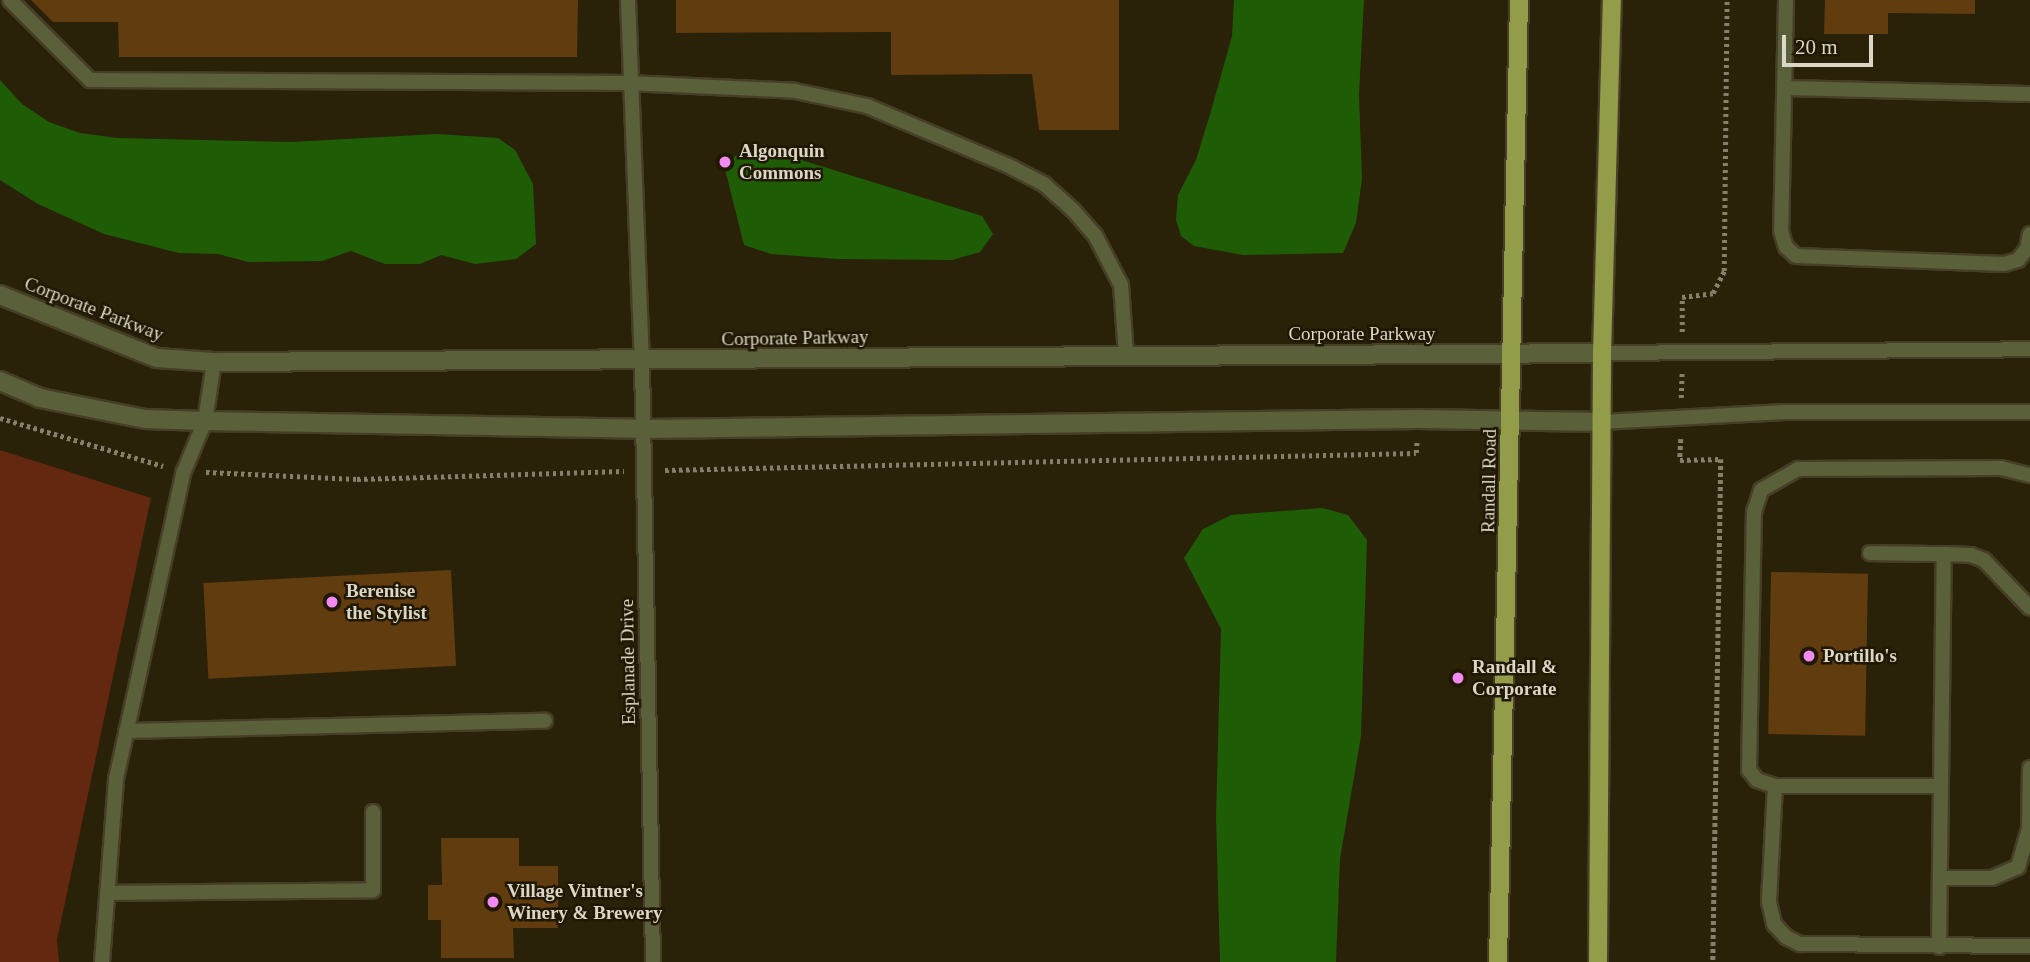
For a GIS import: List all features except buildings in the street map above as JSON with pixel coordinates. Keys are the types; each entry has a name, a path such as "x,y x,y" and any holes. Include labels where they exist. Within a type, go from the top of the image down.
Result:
{"main road":[{"name":"Randall Road","path":"1498,962 1519,0"},
{"path":"1598,962 1602,353 1612,0"}],"street":[{"name":"Corporate Parkway","path":"0,296 157,358 214,362 642,361 1126,354 1512,356 1602,353"},
{"path":"0,381 40,398 145,419 205,421 642,429 1418,419 1602,422"}],"lane":[{"path":"10,0 90,80 628,83 795,91 846,101 920,126 1044,184 1095,235 1115,271 1122,294 1126,354"},
{"name":"Esplanade Drive","path":"628,0 628,83 642,361 653,962"},
{"path":"1786,0 1781,231 1786,247 1796,256 2004,264 2018,260 2027,249 2030,234"},
{"path":"1785,88 2030,94"},
{"path":"1602,353 2030,349"},
{"path":"102,962 116,779 184,471 205,421 214,362"},
{"path":"1602,422 1847,411 2030,412"},
{"path":"1941,786 1775,786 1757,780 1749,769 1747,749 1754,512 1761,491 1797,469 2001,468 2030,475"},
{"path":"1870,553 1971,555 1984,560 2030,608"},
{"path":"1939,947 1944,554"},
{"path":"126,731 545,721"},
{"path":"1940,878 1992,878 2018,867 2029,829 2030,768"},
{"path":"1775,786 1769,902 1774,924 1786,937 1800,944 2030,946"},
{"path":"107,893 373,890 373,812"}],"path":[{"path":"1713,960 1721,459 1680,460 1682,298 1713,293 1724,271 1727,0"},
{"path":"0,418 184,471 357,479 1416,453"}],"shaded area":[{"path":"1234,0 1364,0 1359,95 1362,179 1356,223 1343,253 1243,255 1194,246 1181,236 1176,220 1178,195 1196,160 1211,111 1232,36"},
{"path":"0,80 22,104 49,122 80,133 117,138 291,142 437,134 498,138 515,150 533,184 536,244 516,259 475,264 441,255 420,264 385,264 351,251 322,261 248,262 218,254 179,253 104,234 38,204 0,180"},
{"path":"769,150 982,216 993,234 980,252 952,260 838,259 771,254 744,245 724,165 739,153"},
{"path":"0,450 151,498 57,940 59,962 0,962"},
{"path":"1322,508 1348,515 1367,540 1361,736 1340,859 1336,962 1220,962 1216,817 1221,629 1184,558 1203,529 1231,515"}],"place":[{"name":"Algonquin Commons","path":"725,162"},
{"name":"Berenise the Stylist","path":"332,602"},
{"name":"Portillo's","path":"1809,656"},
{"name":"Randall & Corporate","path":"1458,678"},
{"name":"Village Vintner's Winery & Brewery","path":"493,902"}]}
